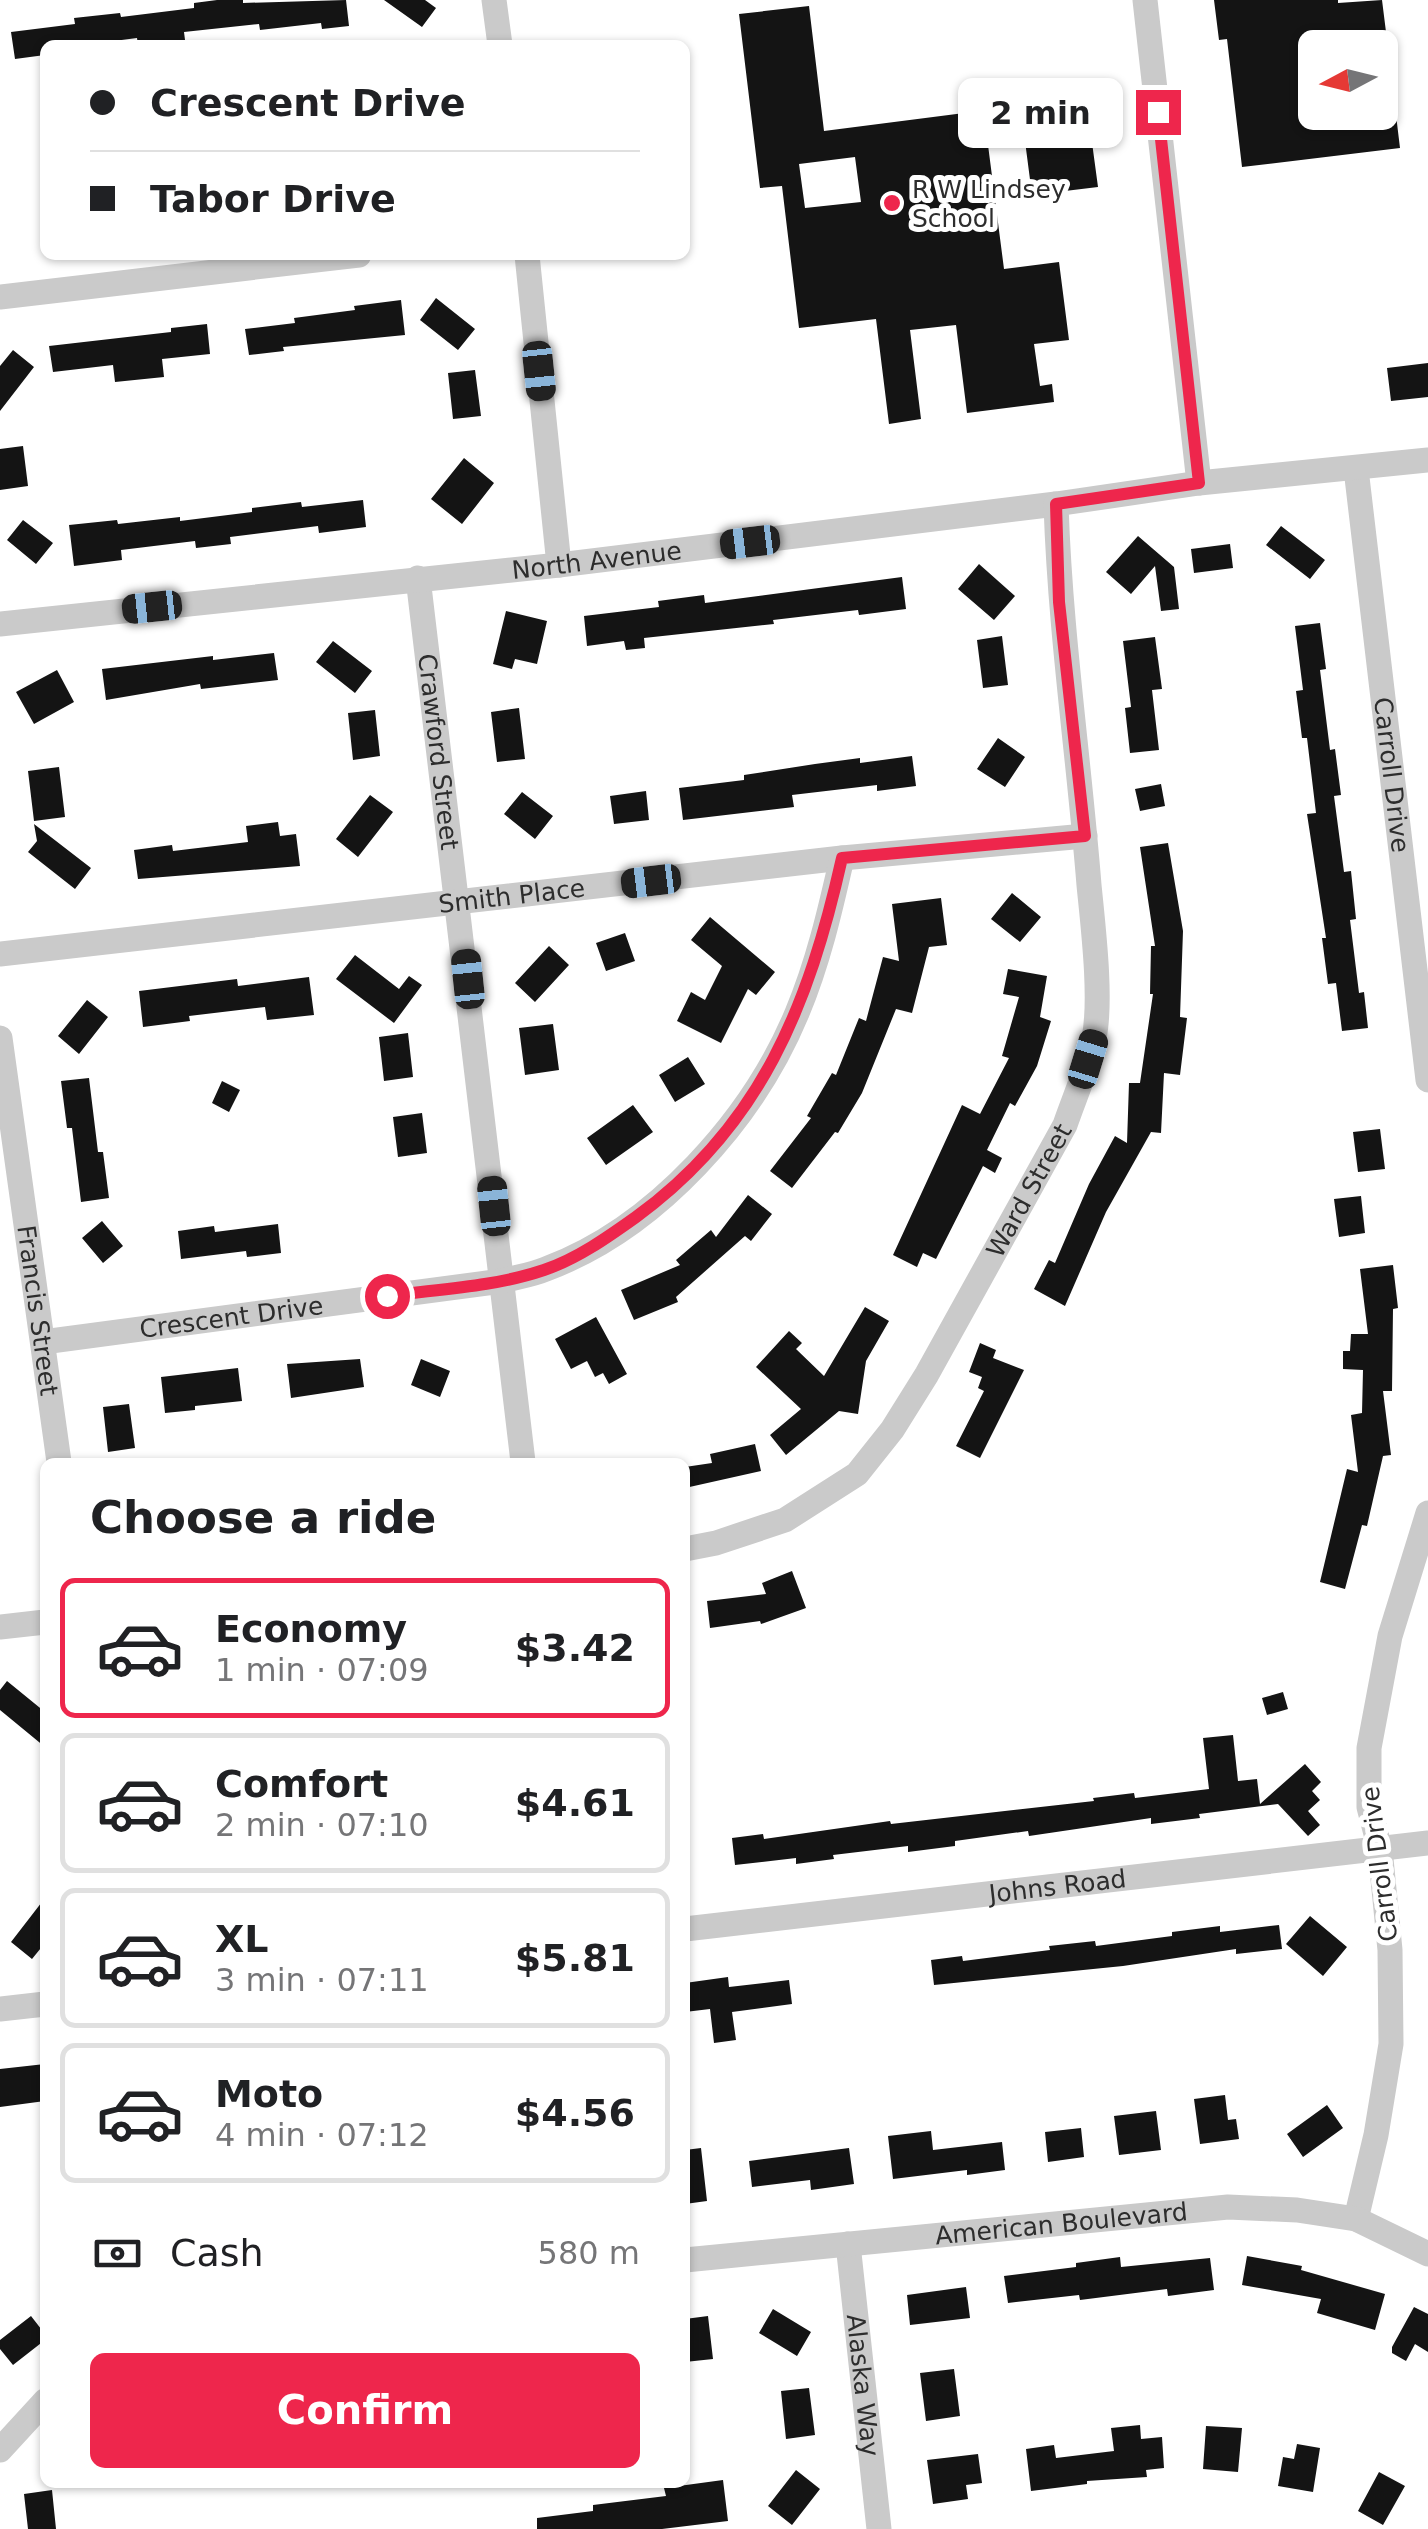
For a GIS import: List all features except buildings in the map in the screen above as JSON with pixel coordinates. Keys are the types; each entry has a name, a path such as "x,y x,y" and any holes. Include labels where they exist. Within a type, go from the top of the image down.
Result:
{"street":[{"path":"494,0 499,40"},
{"path":"1145,0 1199,483"},
{"path":"0,297 316,260"},
{"path":"528,260 559,565"},
{"name":"North Avenue","path":"0,624 559,565 1199,483 1428,460"},
{"name":"Carroll Drive","path":"1356,469 1428,1080"},
{"name":"Ward Street","path":"690,1548 785,1520 857,1474 892,1430 927,1374 1065,1125 1095,1035 1094,949 1059,602 1056,504"},
{"name":"Crawford Street","path":"418,578 524,1458"},
{"name":"Smith Place","path":"0,954 842,858 1085,836"},
{"name":"Crescent Drive","path":"43,1342 502,1281 547,1269 602,1241 667,1194 718,1143 761,1082 797,1014 826,929 842,858"},
{"name":"Francis Street","path":"0,1038 58,1458"},
{"name":"Carroll Drive","path":"1356,2219 1376,2135 1391,2044 1390,1950 1380,1849 1368,1807 1368,1748 1390,1636 1428,1514"},
{"path":"0,1628 40,1623"},
{"name":"Johns Road","path":"690,1928 1428,1843"},
{"path":"0,2009 40,2005"},
{"name":"American Boulevard","path":"690,2260 1228,2207 1297,2210 1356,2219 1428,2254"},
{"name":"Alaska Way","path":"848,2244 878,2529"},
{"path":"0,2450 40,2406"}],"place":[{"name":"R W Lindsey School","path":"892,203"}],"route":[{"path":"387,1296 502,1281 547,1269 602,1241 667,1194 718,1143 761,1082 797,1014 826,929 842,858 1085,836 1059,602 1056,504 1199,483 1158,112"}]}
